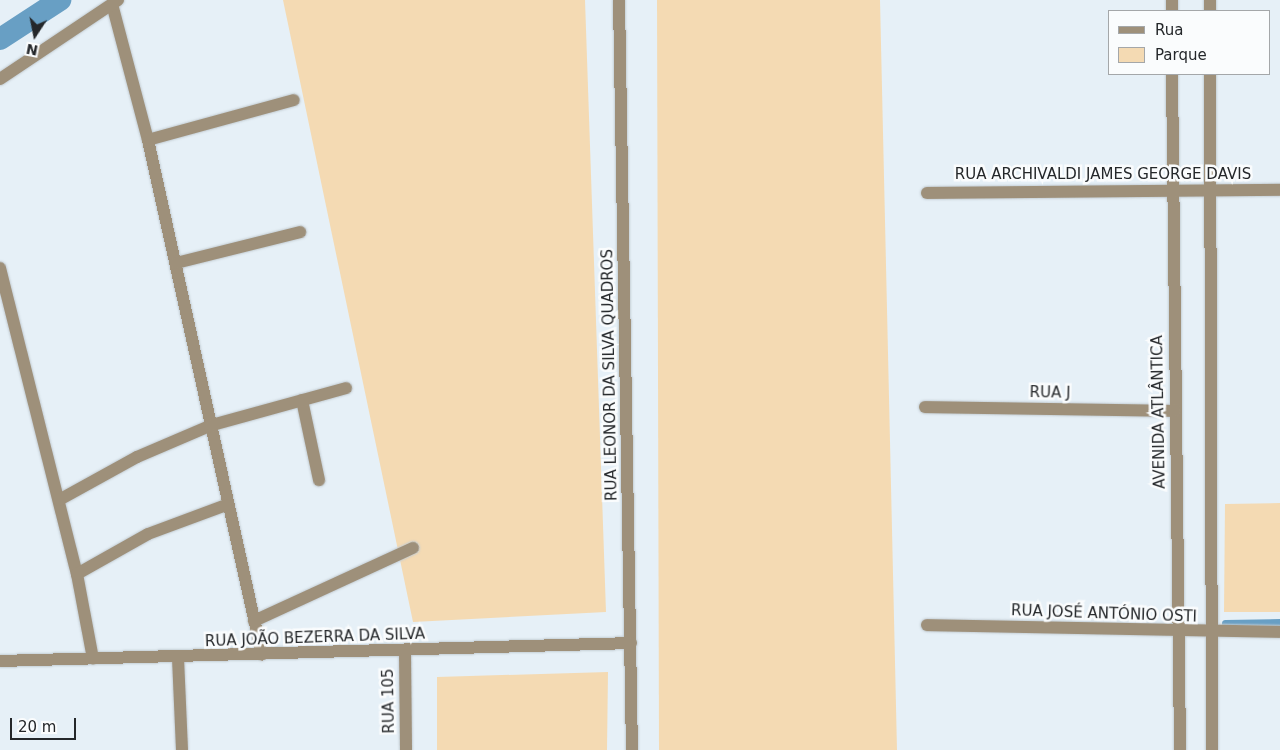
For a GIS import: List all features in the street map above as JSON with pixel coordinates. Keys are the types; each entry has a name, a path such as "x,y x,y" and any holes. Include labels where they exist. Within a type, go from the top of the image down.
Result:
{"street":[{"name":"RUA LEONOR DA SILVA QUADROS","path":"619,0 632,750"},
{"path":"0,79 115,2 212,425 226,505 262,654"},
{"name":"AVENIDA ATLÂNTICA","path":"1172,75 1180,750"},
{"path":"1210,75 1212,750"},
{"path":"148,140 294,100"},
{"name":"RUA ARCHIVALDI JAMES GEORGE DAVIS","path":"927,193 1173,193 1280,190"},
{"path":"176,263 300,232"},
{"path":"0,268 77,574 93,659"},
{"path":"58,500 137,458 212,425 346,388"},
{"path":"302,400 319,480"},
{"name":"RUA J","path":"925,407 1175,411"},
{"path":"77,574 148,534 226,505"},
{"path":"254,621 413,548"},
{"name":"RUA JOSÉ ANTÓNIO OSTI","path":"927,626 1212,634 1280,632"},
{"name":"RUA JOÃO BEZERRA DA SILVA","path":"0,661 404,652 631,643"},
{"name":"RUA 105","path":"404,652 406,750"},
{"path":"178,658 182,750"}],"green space":[{"path":"283,0 585,0 606,612 413,622"},
{"path":"657,0 880,0 897,750 659,750"},
{"path":"1280,503 1280,612 1224,612 1225,504"},
{"path":"608,672 607,750 437,750 437,677"}],"waterway":[{"path":"0,39 60,0"},
{"path":"1225,623 1280,622"}]}
